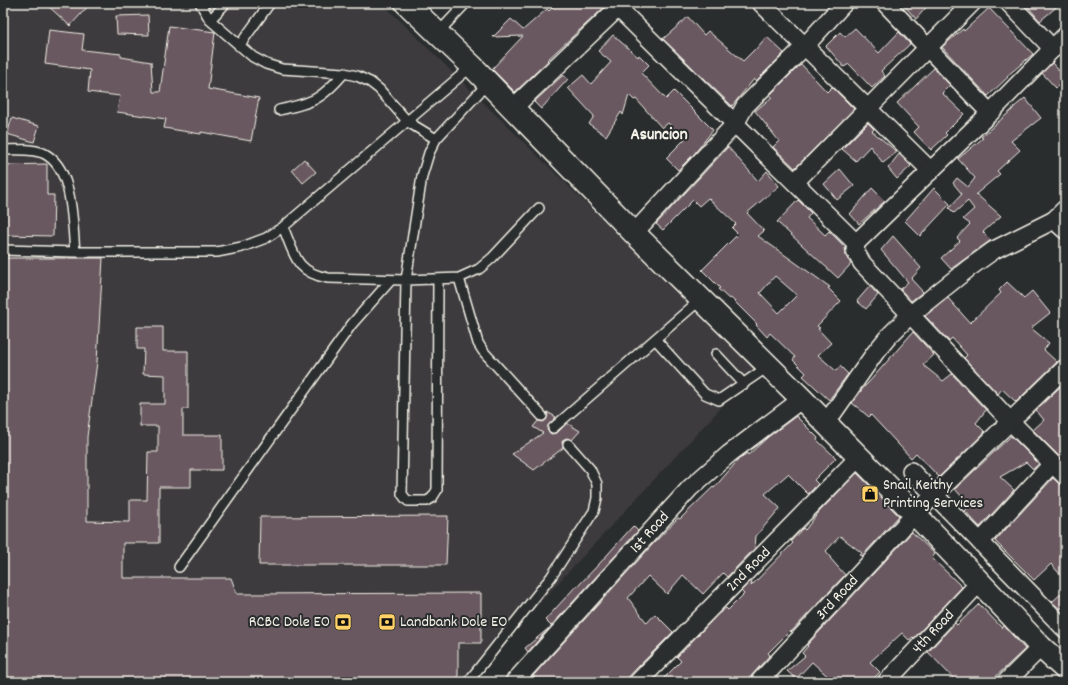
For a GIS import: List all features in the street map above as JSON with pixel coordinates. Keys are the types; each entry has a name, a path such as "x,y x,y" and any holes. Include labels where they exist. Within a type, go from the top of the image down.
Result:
{"main road":[{"path":"406,3 472,66 634,233 826,423 1041,647 1065,669"}],"street":[{"path":"760,3 931,171"},
{"path":"634,233 735,124 745,106 805,46 844,3"},
{"path":"885,3 929,47 990,113"},
{"path":"795,182 972,3"},
{"path":"1009,3 1053,49"},
{"path":"513,108 550,71 620,6 735,124 856,243"},
{"path":"1065,36 990,113 856,243 855,251 862,263 910,315 1011,422 1065,476"},
{"path":"826,423 875,353 888,337 910,315 994,250 1061,220"},
{"name":"3rd Road","path":"758,682 915,514 1011,422 1064,368"},
{"name":"1st Road","path":"514,682 690,488 729,454 802,399"},
{"name":"2nd Road","path":"638,682 859,457"},
{"path":"980,542 1052,464"},
{"path":"911,471 1065,629"},
{"name":"4th Road","path":"886,682 980,582"},
{"path":"1006,682 1041,647"}],"lane":[{"path":"200,3 210,20 253,57 266,64 282,69 344,73 357,76 370,82 378,89 408,122 436,139"},
{"path":"210,20 226,3"},
{"path":"239,46 270,3"},
{"path":"437,34 466,3"},
{"path":"3,250 75,252 217,252 242,247 266,238 283,227 472,66"},
{"path":"279,110 304,105 323,95 344,73"},
{"path":"438,279 437,490 432,498 427,501 408,501 402,494 406,280 422,176 429,153 436,139 488,83"},
{"path":"3,150 26,149 42,153 53,159 64,175 69,189 75,252"},
{"path":"283,227 298,263 307,271 316,276 328,278 391,280 459,278 479,269 492,258 539,208"},
{"path":"459,278 478,343 482,351 542,416"},
{"path":"179,567 352,324 391,280"},
{"path":"553,428 701,299"},
{"path":"655,339 705,394 719,400 769,366"},
{"path":"716,354 744,384"},
{"path":"468,682 551,577 594,511 597,498 597,484 590,469 568,444"}],"shaded area":[{"path":"3,3 382,3 756,370 466,682 3,682"}],"building":[{"path":"45,3 91,3 70,26"},
{"path":"557,3 609,3 547,60 548,61 515,92 492,69 523,36 493,37 511,19 523,30 547,9 549,11"},
{"path":"902,3 930,3 916,19"},
{"path":"1025,3 1061,3 1040,21"},
{"path":"989,8 1033,54 1007,76 1008,77 988,96 942,47 963,29 964,31"},
{"path":"148,15 149,35 117,34 116,16"},
{"path":"688,17 704,35 708,31 743,61 755,49 756,50 767,37 784,53 756,81 754,79 732,106 663,39"},
{"path":"169,26 215,32 208,89 259,98 251,141 201,132 201,134 164,128 166,119 117,112 120,96 88,92 90,70 45,64 49,30 84,34 82,50 121,54 121,57 151,62 153,92 160,92"},
{"path":"855,28 879,53 899,32 910,44 881,71 885,76 872,88 849,64 844,67 826,46 840,32 845,37"},
{"path":"613,35 638,57 639,55 649,65 641,73 666,99 674,91 713,130 695,153 678,170 666,158 685,139 668,123 662,128 636,99 634,100 629,95 623,115 621,112 606,136 589,124 594,116 568,88 583,75 591,84 611,62 598,51"},
{"path":"1052,63 1065,77 1065,79 1056,88 1042,73"},
{"path":"802,65 827,92 832,87 854,109 795,168 773,147 779,141 755,111 772,97 770,95 799,66"},
{"path":"934,68 950,85 942,93 964,114 945,133 947,135 931,150 914,132 919,127 897,103"},
{"path":"563,75 568,79 541,109 534,102"},
{"path":"1025,98 1041,118 1011,141 1020,150 997,171 1000,174 976,194 1001,216 983,232 991,240 951,269 941,258 960,241 957,238 970,224 963,219 974,209 968,201 954,213 949,208 962,194 953,183 957,178 968,187 975,178 958,159 983,138 981,137"},
{"path":"12,118 39,126 34,142 7,134"},
{"path":"868,123 874,129 872,131 897,152 883,163 870,146 856,161 842,149"},
{"path":"728,147 758,181 767,171 779,186 747,213 764,231 758,236 830,287 828,288 841,301 817,326 831,343 818,355 836,371 840,366 848,374 829,400 803,376 806,373 793,360 795,357 770,333 767,337 756,325 757,324 731,298 729,299 718,289 720,288 702,270 738,234 732,228 736,224 708,198 699,206 693,200 663,230 656,224","holes":["775,276 797,295 779,313 760,293"]},
{"path":"899,154 911,166 897,179 888,168"},
{"path":"304,159 316,172 303,183 292,170"},
{"path":"47,164 47,195 54,195 53,236 3,235 3,165"},
{"path":"840,169 854,186 837,200 824,184"},
{"path":"872,188 885,201 859,224 850,214"},
{"path":"934,188 950,204 920,236 905,221"},
{"path":"798,200 811,213 807,218 825,235 829,231 845,247 846,256 851,264 838,278 777,222"},
{"path":"893,236 921,268 911,279 923,292 911,301 900,289 908,282 881,250"},
{"path":"3,258 103,258 97,362 87,437 87,521 130,522 130,500 147,500 148,452 158,452 158,426 140,426 140,404 165,404 165,375 143,374 144,349 137,349 137,327 163,327 163,351 188,351 188,409 183,409 183,435 222,435 222,470 191,470 191,487 159,487 159,543 123,543 123,578 231,578 237,594 481,593 481,643 458,643 458,680 3,682"},
{"path":"1007,282 1024,298 1032,291 1050,313 1031,328 1049,343 1044,350 1057,362 1016,402 1002,389 998,394 964,358 967,355 952,338 949,341 925,316 948,298 970,323 1001,293 999,290"},
{"path":"870,286 878,295 866,309 857,301"},
{"path":"913,332 934,355 923,365 943,381 952,374 986,410 976,423 985,432 939,477 916,453 911,458 871,415 869,417 852,403 864,387"},
{"path":"1063,384 1065,386 1065,462 1033,430 1044,420 1036,410"},
{"path":"547,412 556,417 548,426 547,430 551,434 557,433 567,423 580,431 572,440 567,438 564,439 562,442 563,448 534,470 512,454 543,433 533,427 538,421 543,422 546,420 548,415"},
{"path":"796,416 818,438 817,440 836,458 814,480 818,484 808,494 788,474 765,494 780,508 756,536 755,548 727,577 723,573 703,594 683,575 667,594 648,576 628,598 647,623 655,614 673,632 624,682 540,682 533,676 678,518 680,519 713,487 714,488 739,459 747,453 748,455 768,437"},
{"path":"1011,436 1039,464 1033,469 1026,462 1000,477 1014,490 980,527 965,511 970,506 955,489"},
{"path":"857,473 899,516 862,556 860,555 862,553 840,536 826,551 831,557 830,558 845,575 791,632 790,631 768,653 770,655 752,675 748,682 660,682 681,661 677,657 718,614 726,608 728,610 744,594 741,591 752,580 751,586 793,543 791,541 803,528 805,530 819,512"},
{"path":"1053,478 1058,483 1065,486 1065,580 1051,564 1034,580 995,541"},
{"path":"448,516 446,565 259,565 260,517"},
{"path":"633,526 638,531 551,626 545,620"},
{"path":"912,532 935,554 932,558 962,587 914,638 913,637 909,640 902,633 870,662 880,672 870,682 834,682 812,662 796,679 787,671 805,656 802,653 808,646 807,645"},
{"path":"1065,590 1065,606 1060,609 1052,602"},
{"path":"979,604 1002,628 1004,626 1025,649 990,682 957,682 928,652 955,623 957,625"},
{"path":"549,628 528,652 525,648"}],"place":[{"name":"Snail Keithy Printing Services","path":"870,494"},
{"name":"RCBC Dole EO","path":"343,622"},
{"name":"Landbank Dole EO","path":"387,622"}],"district":[{"name":"Asuncion","path":"659,136"}]}
